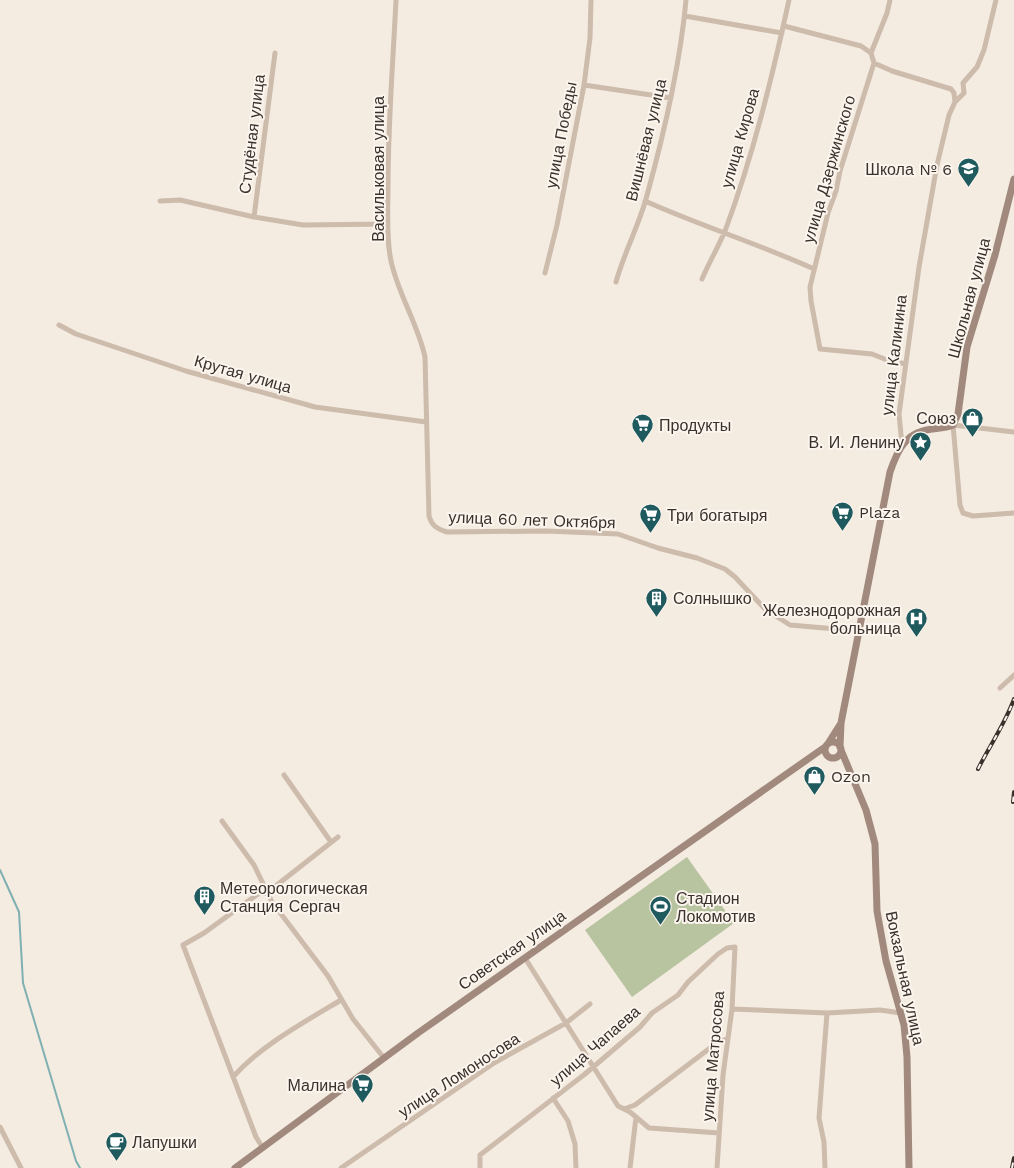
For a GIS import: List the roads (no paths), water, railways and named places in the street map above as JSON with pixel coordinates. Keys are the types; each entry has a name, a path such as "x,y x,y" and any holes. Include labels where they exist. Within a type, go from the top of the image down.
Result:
{"main road":[{"name":"Школьная улица","path":"953,425 958,414 967,347 995,255 1014,179"},
{"path":"902,445 914,434 924,430 945,428 953,425"},
{"name":"улица Калинина","path":"841,722 890,472 902,445"},
{"path":"841,722 827,745 830,757 848,768"},
{"path":"830,757 839,756 841,748 841,722"},
{"path":"827,745 836,742 841,748"},
{"name":"Советская улица","path":"239,1167 384,1058 827,745"},
{"name":"Вокзальная улица","path":"841,748 866,810 875,844 877,911 886,961 902,1013 907,1057 909,1168"},
{"name":"Советская улица","path":"807,759 830,757"}],"street":[{"name":"Васильковая улица","path":"396,0 388,143 390,260 422,341 425,357 426,422"},
{"name":"улица Победы","path":"545,274 557,225 584,85 590,38 591,0"},
{"name":"Вишнёвая улица","path":"616,282 645,201 671,98 686,0"},
{"name":"улица Кирова","path":"702,279 724,233 744,176 784,26 789,0"},
{"path":"871,53 887,13 890,0"},
{"name":"улица Калинина","path":"902,445 899,414 919,267 937,165 949,115 955,102 964,92 963,83 977,67 984,50 996,0"},
{"path":"685,16 782,33"},
{"path":"784,26 861,46 871,53 874,63 892,72 951,89 954,93 955,102"},
{"name":"Студёная улица","path":"254,217 275,53"},
{"name":"улица Дзержинского","path":"874,63 828,213 810,287 811,301 820,349 872,354 887,360 906,364"},
{"path":"951,89 963,83"},
{"path":"584,85 671,98"},
{"path":"160,200 180,200 254,217 303,225 388,224"},
{"path":"645,201 814,269"},
{"name":"Крутая улица","path":"60,325 76,334 186,371 316,407 426,422"},
{"name":"улица 60 лет Октября","path":"426,422 429,516 432,524 439,530 447,532 546,531 618,534 658,548 697,558 725,569 765,609 790,625 859,630"},
{"path":"1014,432 953,425 960,505 963,514 973,516 1014,512"},
{"path":"1000,688 1014,675"},
{"path":"284,775 331,842"},
{"path":"222,821 254,865 281,914 328,976 340,1000 353,1019 384,1058"},
{"path":"263,1148 256,1137 183,945 204,933 258,894 268,892 338,837"},
{"name":"улица Матросова","path":"716,1168 727,1039 732,1009 735,947"},
{"name":"улица Чапаева","path":"480,1168 480,1155 585,1074 592,1066 640,1027 652,1014 678,995 688,982 718,954 728,948 735,947"},
{"path":"525,958 618,1106 649,1128 719,1133"},
{"path":"233,1077 245,1063 340,1000"},
{"name":"улица Ломоносова","path":"341,1168 494,1063 566,1023 590,1004"},
{"path":"732,1009 827,1013 880,1010 902,1013"},
{"path":"824,1168 824,1142 819,1118 827,1013"},
{"path":"624,1109 635,1105 718,1042 727,1039"},
{"path":"553,1098 568,1121 575,1144 576,1168"},
{"path":"630,1168 636,1117"},
{"path":"0,1127 21,1168"}],"waterway":[{"path":"0,870 19,912 23,983 76,1161 80,1168"}],"railway":[{"path":"978,769 1002,726 1014,699"},
{"path":"1013,802 1014,792"},
{"path":"1012,1168 1014,1158"}],"place":[{"name":"Школа № 6","path":"968,188"},
{"name":"Союз","path":"972,437"},
{"name":"Продукты","path":"643,444"},
{"name":"В. И. Ленину","path":"920,461"},
{"name":"Plaza","path":"843,531"},
{"name":"Три богатыря","path":"651,534"},
{"name":"Солнышко","path":"657,617"},
{"name":"Железнодорожная больница","path":"917,638"},
{"name":"Ozon","path":"815,795"},
{"name":"Метеорологическая Станция Сергач","path":"204,916"},
{"name":"Стадион Локомотив","path":"660,926"},
{"name":"Малина","path":"362,1104"},
{"name":"Лапушки","path":"116,1161"}]}
